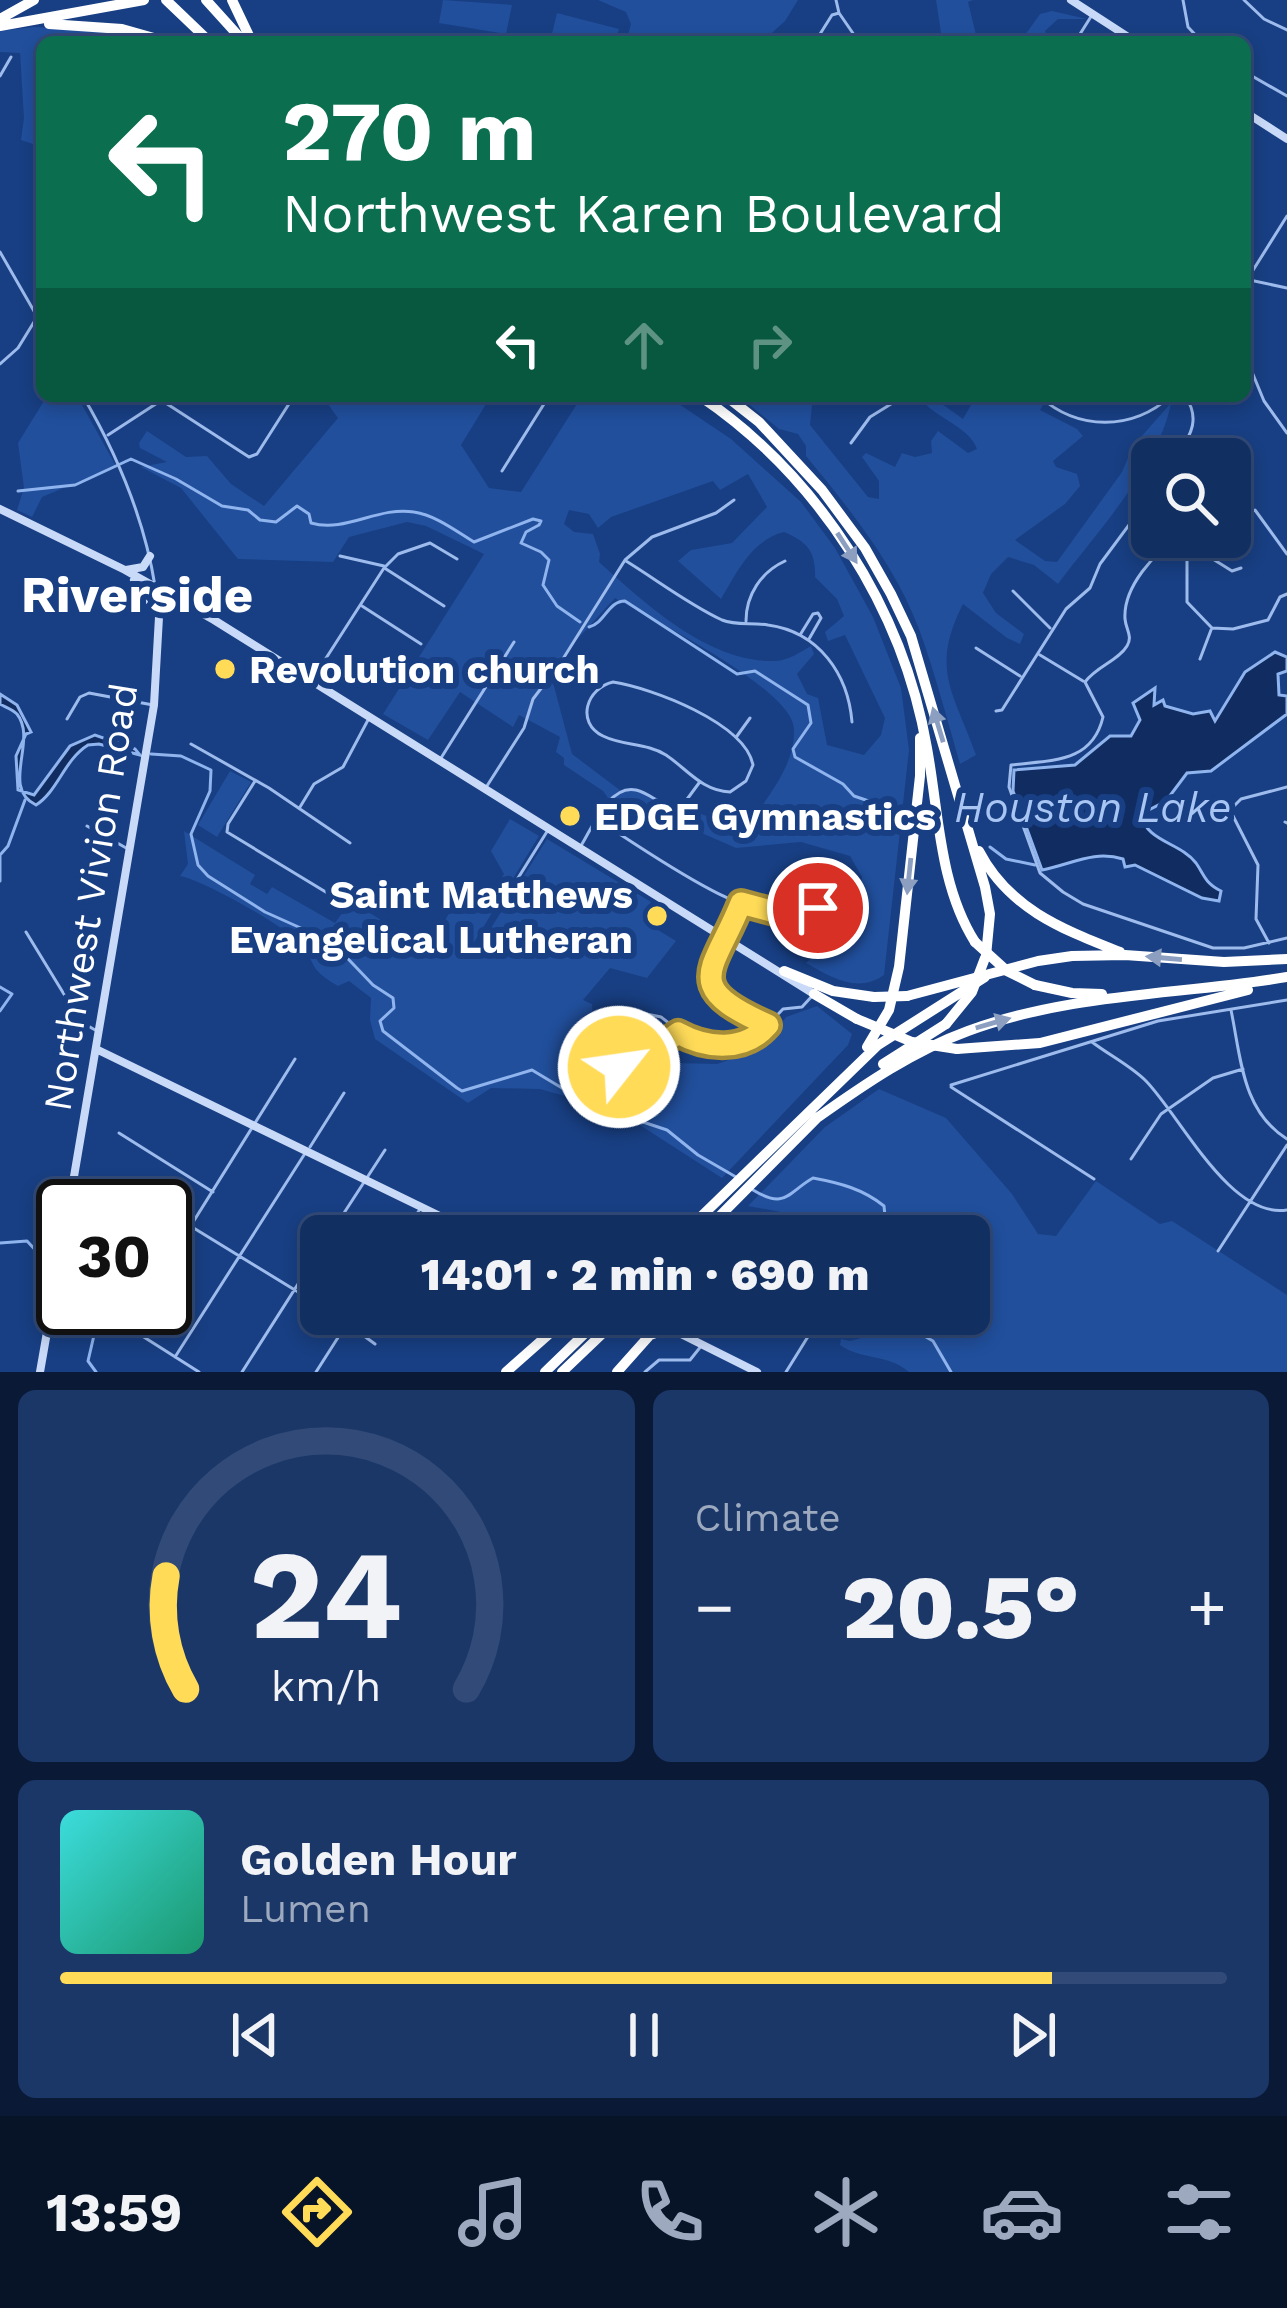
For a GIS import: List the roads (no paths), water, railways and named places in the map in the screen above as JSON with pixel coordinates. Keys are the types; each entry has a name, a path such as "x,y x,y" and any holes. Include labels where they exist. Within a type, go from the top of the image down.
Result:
{"highway":[{"path":"0,23 34,0"},
{"path":"28,23 144,0"},
{"path":"206,0 242,36"},
{"path":"232,0 246,36"},
{"path":"167,2 204,36"},
{"path":"0,23 122,29 147,36"},
{"path":"708,402 807,493 855,559 882,608 926,741 950,886 961,920 975,942 1007,970 1035,985 1072,993 1156,994"},
{"path":"733,402 800,464 865,548 911,636 972,837 990,914 985,958 972,992 946,1024 834,1097 817,1118"},
{"path":"706,1215 757,1168 843,1074 872,1040 889,1010 899,967 920,776 919,717"},
{"path":"972,837 997,881 1029,910 1061,929 1125,955"},
{"path":"784,971 832,991 874,997 908,996 1060,957 1287,959"},
{"path":"843,1074 878,1045 985,977"},
{"path":"757,1168 870,1079 967,1031 1052,1008 1286,978"},
{"path":"814,994 904,1039 957,1049 1040,1043 1274,985 1286,978"},
{"path":"715,1215 730,1195"},
{"path":"506,1372 548,1335"},
{"path":"545,1372 591,1335"},
{"path":"562,1372 597,1335"},
{"path":"617,1372 649,1335"}],"main road":[{"path":"1071,0 1127,36"},
{"path":"1251,116 1287,139"},
{"path":"0,509 182,602 814,994"},
{"path":"124,570 143,567 150,556"},
{"path":"124,570 159,616 182,602"},
{"name":"Northwest Vivion Road","path":"74,1179 154,705 159,616 155,587"},
{"path":"753,956 784,971"},
{"path":"96,1049 436,1215"},
{"path":"40,1372 48,1335"},
{"path":"683,1335 757,1372"}],"street":[{"path":"836,0 839,14 855,36"},
{"path":"1245,0 1264,19 1287,30"},
{"path":"1183,3 1188,27 1196,36"},
{"path":"819,36 832,15 839,14"},
{"path":"1079,36 1093,14"},
{"path":"0,76 11,57"},
{"path":"1251,74 1287,95"},
{"path":"1251,272 1287,216"},
{"path":"0,252 36,314"},
{"path":"1251,281 1287,288"},
{"path":"0,364 12,356 36,318"},
{"path":"1251,370 1264,401 1287,433"},
{"name":"Northwest Vivion Road","path":"87,402 122,471 150,556 155,587"},
{"path":"107,436 158,402"},
{"path":"164,402 249,458 257,454 289,402"},
{"path":"502,470 545,402"},
{"path":"851,442 870,417 894,402"},
{"path":"1048,402 1068,416 1110,423 1149,412 1163,402"},
{"path":"1187,438 1194,424 1188,402"},
{"path":"484,790 524,728 533,699 625,560 652,537 716,513 734,500"},
{"path":"1251,512 1255,510 1287,554"},
{"path":"996,711 1002,710 1070,604 1090,588 1100,564 1131,522"},
{"path":"311,681 398,554 428,543 457,560"},
{"path":"340,556 385,567 444,606"},
{"path":"1084,682 1097,666 1127,645 1125,616 1131,586 1156,558"},
{"path":"1187,558 1187,602 1211,628 1233,629 1268,620 1280,597 1287,594"},
{"path":"1212,558 1232,571 1241,568"},
{"path":"625,560 722,620 766,624 808,640 840,675 853,722"},
{"path":"746,624 751,594 784,561"},
{"path":"1013,591 1052,631"},
{"path":"360,605 421,644"},
{"path":"800,635 818,613 821,619 808,640"},
{"path":"1200,659 1211,628"},
{"path":"440,760 514,642"},
{"path":"976,648 1023,677"},
{"path":"1037,654 1084,682 1103,717 1093,741 1067,759 1010,766 1009,787 1040,873 1082,904 1185,940 1229,948 1287,938"},
{"path":"560,662 597,688"},
{"path":"613,682 660,693 736,737 752,758 746,781 737,790 722,792 658,751 608,738 595,730 586,713 597,688 613,682"},
{"path":"67,718 80,697 89,693 154,705"},
{"path":"300,807 314,784 344,766 368,718"},
{"path":"736,737 750,718"},
{"path":"190,744 300,807 350,843"},
{"path":"256,781 227,832 334,898"},
{"path":"578,850 615,794 628,789 666,806 679,805 700,782"},
{"path":"1230,815 1241,799 1287,787"},
{"path":"1197,812 1230,815"},
{"path":"1230,815 1258,865 1256,919 1270,943"},
{"path":"597,820 741,903 802,916 820,905 831,886"},
{"path":"87,826 130,850"},
{"path":"505,899 548,830"},
{"path":"741,903 710,965 712,988 768,1025"},
{"path":"26,932 81,1022 99,1031"},
{"path":"639,1014 661,1017 678,1033 703,1044 741,1044 755,1038 783,1009 806,1005 814,994"},
{"path":"1094,1179 951,1085 1176,1017 1287,1000"},
{"path":"1218,1250 1287,1142 1256,1109 1230,1009"},
{"path":"604,1055 661,1045 678,1033"},
{"path":"1090,1041 1138,1075 1231,1189 1269,1211 1287,1210"},
{"path":"613,1056 615,1066 621,1067"},
{"path":"192,1223 295,1060"},
{"path":"1131,1159 1168,1109 1214,1078 1243,1069"},
{"path":"175,1357 344,1093"},
{"path":"119,1133 213,1192"},
{"path":"342,1215 385,1150"},
{"path":"416,1215 421,1208"},
{"path":"192,1227 300,1291"},
{"path":"242,1372 300,1280"},
{"path":"140,1335 199,1372"},
{"path":"316,1372 339,1335"},
{"path":"364,1335 375,1344"},
{"path":"786,1372 809,1335"},
{"path":"644,1372 659,1360 690,1360 702,1345"}],"water":[{"name":"Houston Lake","path":"1275,652 1287,657 1287,671 1278,674 1279,695 1287,696 1287,714 1211,771 1187,773 1166,801 1141,814 1149,831 1196,863 1208,882 1221,891 1219,901 1202,898 1135,865 1125,867 1123,859 1112,857 1042,870 1013,791 1014,770 1075,765 1110,736 1131,736 1140,720 1133,703 1155,688 1154,705 1163,700 1165,706 1193,714 1210,711 1215,721 1245,672"},
{"path":"0,694 17,705 31,732 24,739 17,714 0,704"},
{"path":"95,735 140,755 88,745 36,805 23,792 34,795 70,746"},
{"path":"24,739 23,792 18,790 16,756"}],"waterway":[{"path":"18,491 75,485 131,459 222,506 248,510 260,520 276,522 297,506 309,514 311,523 324,525 414,512 474,542 533,519 541,521 526,532 521,543 549,560 543,585 557,606 580,622"},
{"path":"589,627 614,604 625,601 737,674 755,671 808,705 811,723 793,749 795,757 843,784 854,796 895,810"},
{"path":"151,754 181,756 211,770 210,791 191,834 198,865 208,876 265,912 332,942 373,985 393,998 394,1008 380,1021 383,1031 457,1088 462,1091 532,1070 562,1088 619,1101 640,1121 667,1130 736,1177"},
{"path":"0,881 0,855 25,800"},
{"path":"990,847 1006,859 1035,865"},
{"path":"0,987 12,994 0,1011"},
{"path":"753,1190 780,1199 813,1178 868,1195 884,1206 885,1215"},
{"path":"0,1243 27,1241 36,1251"},
{"path":"94,1335 88,1361 96,1372"},
{"path":"922,1335 933,1341 951,1372"}],"place":[{"name":"Revolution church","path":"225,669"},
{"name":"EDGE Gymnastics","path":"570,816"},
{"name":"Saint Matthews Evangelical Lutheran","path":"657,916"}],"district":[{"name":"Riverside","path":"137,594"}]}
